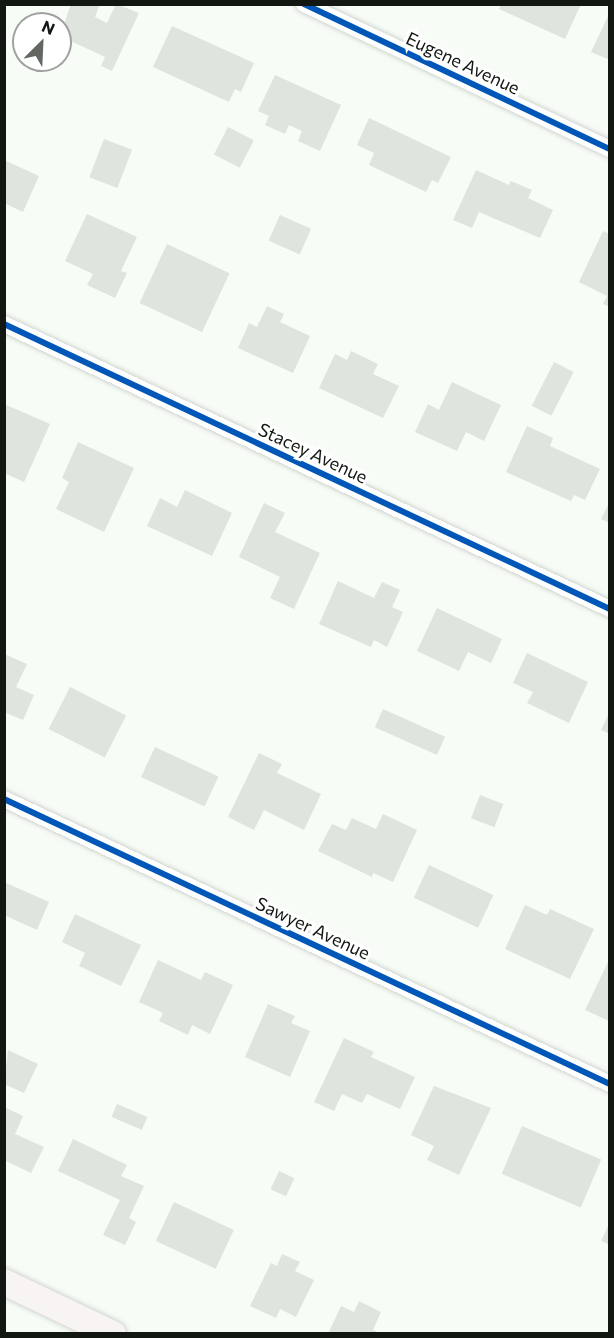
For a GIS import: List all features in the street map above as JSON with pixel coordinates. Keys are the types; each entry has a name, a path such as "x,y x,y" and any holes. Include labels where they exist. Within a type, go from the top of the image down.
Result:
{"main road":[{"path":"5,1284 113,1334"}],"street":[{"name":"Eugene Avenue","path":"304,4 609,148"},
{"name":"Stacey Avenue","path":"4,324 609,609"},
{"name":"Sawyer Avenue","path":"4,798 609,1084"}],"building":[{"path":"71,4 100,4 95,17 107,23 116,4 139,13 112,71 101,66 105,57 72,42 72,12 68,12"},
{"path":"501,4 581,4 565,39 499,9"},
{"path":"610,12 610,60 591,52"},
{"path":"172,26 254,63 241,92 235,89 229,102 153,67"},
{"path":"275,75 341,105 320,151 298,141 302,131 289,125 285,134 265,125 269,116 258,111"},
{"path":"369,118 451,157 438,183 432,180 426,192 369,165 374,153 357,145"},
{"path":"228,127 254,140 240,168 214,155"},
{"path":"104,139 132,150 117,188 89,177"},
{"path":"4,160 39,176 23,212 4,203"},
{"path":"476,170 509,185 511,181 532,190 528,198 553,210 540,238 479,212 472,228 453,220"},
{"path":"87,214 137,237 121,271 127,273 115,298 87,285 93,274 65,261"},
{"path":"280,215 311,229 300,254 269,241"},
{"path":"603,231 610,234 610,307 603,304 607,296 579,282"},
{"path":"167,244 230,273 202,332 140,303"},
{"path":"267,306 284,314 280,322 310,336 293,373 238,348 249,323 257,327"},
{"path":"351,351 378,364 373,374 399,386 383,418 319,388 335,354 347,360"},
{"path":"554,362 574,372 551,416 532,406"},
{"path":"452,382 501,405 484,441 466,432 457,451 415,432 428,404 439,410"},
{"path":"4,404 50,424 24,482 4,473"},
{"path":"527,426 553,438 550,446 600,469 585,500 574,495 571,501 506,472"},
{"path":"78,442 134,468 104,532 56,509 69,482 62,478"},
{"path":"185,490 232,513 212,556 147,526 160,498 177,507"},
{"path":"610,501 610,523 601,519"},
{"path":"264,503 285,513 275,532 320,553 294,609 270,598 280,577 239,557"},
{"path":"338,581 374,598 382,582 400,590 392,607 403,612 387,647 374,640 371,647 319,624"},
{"path":"437,608 502,639 491,663 468,652 459,671 417,651"},
{"path":"527,653 588,682 569,723 527,703 533,692 513,683"},
{"path":"4,654 27,664 16,687 34,695 23,720 4,712"},
{"path":"70,687 126,716 105,757 49,729"},
{"path":"383,709 445,737 437,755 375,727"},
{"path":"610,711 610,734 601,730"},
{"path":"155,747 218,777 204,806 141,777"},
{"path":"259,753 282,764 277,773 321,794 304,830 264,810 254,830 228,817"},
{"path":"480,795 503,804 494,827 471,818"},
{"path":"383,814 417,830 393,882 373,873 372,877 318,851 332,824 346,830 352,818 376,829"},
{"path":"429,865 493,895 478,928 414,898"},
{"path":"4,882 49,902 37,930 4,915"},
{"path":"525,905 547,915 550,909 594,929 570,979 505,949"},
{"path":"75,914 141,945 121,986 79,966 85,953 62,942"},
{"path":"610,958 610,1020 609,1021 585,1010"},
{"path":"158,960 201,980 205,972 233,985 210,1034 192,1025 188,1035 159,1021 163,1013 139,1002"},
{"path":"268,1004 295,1016 291,1023 310,1031 290,1077 245,1057"},
{"path":"344,1038 374,1052 371,1057 415,1077 400,1109 367,1094 362,1103 342,1094 334,1111 314,1102"},
{"path":"8,1050 38,1064 24,1093 4,1084"},
{"path":"434,1086 491,1108 459,1175 427,1160 434,1146 411,1135"},
{"path":"117,1104 147,1117 142,1130 112,1117"},
{"path":"4,1107 23,1116 15,1134 44,1147 31,1173 4,1160"},
{"path":"522,1126 601,1160 581,1207 502,1174"},
{"path":"73,1139 127,1165 121,1176 144,1186 129,1218 136,1222 125,1245 103,1235 120,1200 58,1171"},
{"path":"279,1171 294,1178 286,1196 271,1189"},
{"path":"174,1202 234,1230 216,1269 156,1241"},
{"path":"610,1222 610,1245 601,1241"},
{"path":"282,1254 300,1262 295,1271 314,1280 296,1317 280,1309 276,1318 250,1306 271,1263 277,1266"},
{"path":"359,1301 381,1312 373,1330 381,1334 328,1334 341,1306 354,1312"}],"cycle path":[{"path":"304,4 610,149"},
{"path":"4,324 610,609"},
{"path":"4,799 610,1084"}]}
